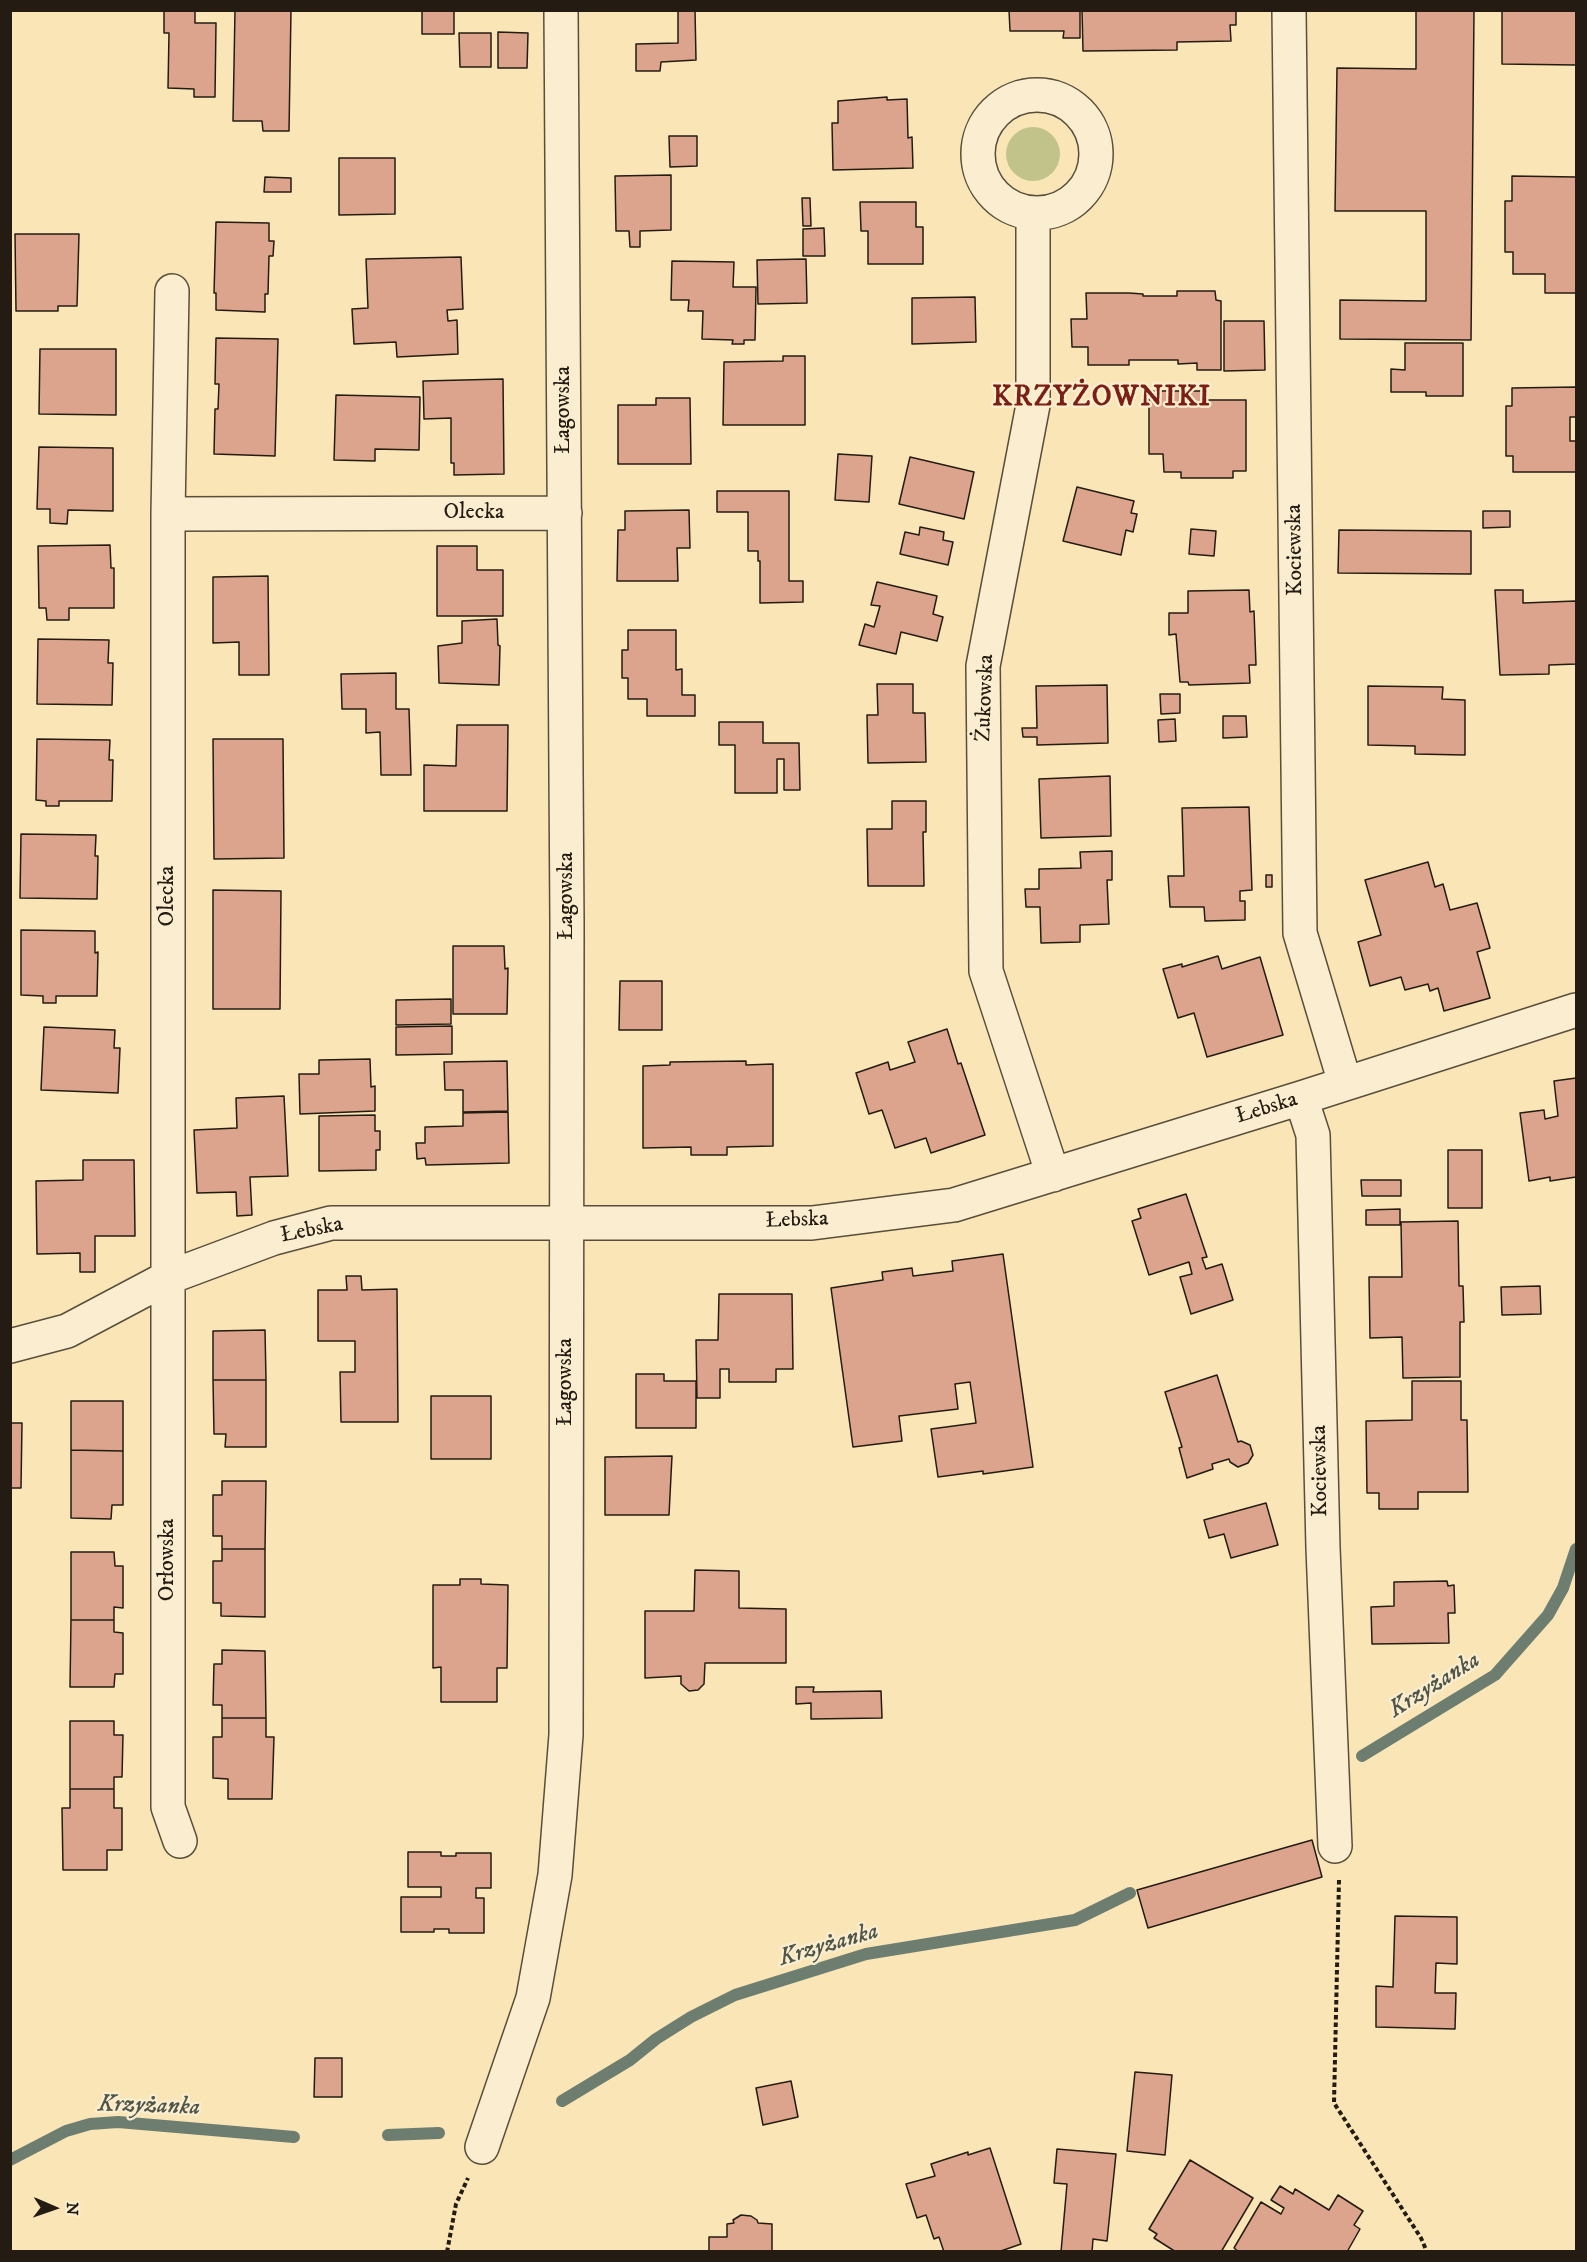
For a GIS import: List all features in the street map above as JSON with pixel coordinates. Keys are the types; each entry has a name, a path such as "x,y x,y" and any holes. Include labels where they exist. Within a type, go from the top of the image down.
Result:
{"street":[{"name":"Łagowska","path":"482,2147 533,1998 555,1875 566,1735 567,911 561,10"},
{"name":"Kociewska","path":"1289,10 1300,933 1344,1083"},
{"name":"Żukowska","path":"1033,213 1033,405 983,666 986,971 1053,1175"},
{"name":"Olecka","path":"167,1278 168,514 172,291"},
{"name":"Olecka","path":"168,514 564,513"},
{"name":"Łebska","path":"10,1346 67,1330 167,1278 274,1238 331,1223 566,1221 812,1223 954,1205 1576,1010"},
{"name":"Kociewska","path":"1301,1098 1313,1135 1323,1548 1335,1846"},
{"name":"Orłowska","path":"167,1278 168,1807 180,1841"}],"path":[{"path":"1335,1846 1339,1875 1334,2103 1421,2238 1427,2252"},
{"path":"447,2252 456,2204 482,2147"}],"green space":[{"path":"1028,127 1038,127 1048,131 1056,139 1060,154 1056,169 1048,177 1038,181 1028,181 1018,177 1010,169 1006,159 1006,149 1010,139 1018,131"}],"building":[{"path":"164,10 195,10 195,23 216,23 215,97 194,97 194,89 168,88 169,33 164,33"},
{"path":"235,10 291,10 289,131 263,131 262,121 233,121"},
{"path":"422,10 454,10 454,34 422,34"},
{"path":"678,10 695,10 696,60 661,62 660,71 636,71 636,44 678,43"},
{"path":"1009,10 1080,10 1080,38 1063,38 1064,31 1010,31"},
{"path":"1082,10 1236,10 1236,25 1230,25 1231,41 1177,42 1177,50 1083,51"},
{"path":"1416,10 1474,10 1471,340 1340,339 1340,300 1426,301 1426,211 1335,211 1337,68 1416,69"},
{"path":"1502,10 1576,10 1576,65 1502,64"},
{"path":"498,32 528,33 527,68 498,68"},
{"path":"459,33 491,33 491,67 460,67"},
{"path":"887,97 887,100 907,99 908,138 912,137 913,168 833,170 832,123 838,123 838,101"},
{"path":"669,136 697,136 697,166 670,167"},
{"path":"339,158 395,158 395,214 339,215"},
{"path":"671,175 671,230 640,231 640,247 630,247 629,231 616,231 615,176"},
{"path":"1512,176 1576,177 1576,293 1545,293 1545,274 1513,274 1513,252 1505,252 1505,201 1512,201"},
{"path":"265,177 291,178 291,192 264,192"},
{"path":"802,198 810,198 811,226 803,226"},
{"path":"860,202 916,202 916,227 923,227 923,264 868,264 868,231 861,231"},
{"path":"216,222 269,223 269,241 274,241 273,256 269,256 265,312 216,310 216,293 214,293"},
{"path":"824,228 825,256 803,256 803,229"},
{"path":"15,234 79,234 77,306 58,306 58,311 16,311"},
{"path":"461,257 463,309 447,310 448,321 457,320 458,354 397,357 396,342 354,344 352,309 368,308 366,259"},
{"path":"806,259 807,303 758,304 757,260"},
{"path":"672,261 734,262 733,287 756,287 755,340 744,340 744,344 732,344 733,340 702,339 703,311 688,311 689,300 671,300"},
{"path":"1177,291 1215,291 1216,300 1221,301 1221,370 1197,370 1197,363 1178,364 1178,360 1129,360 1129,365 1088,365 1088,347 1072,347 1071,319 1087,319 1086,293 1177,296"},
{"path":"975,297 976,342 912,344 912,298"},
{"path":"1224,321 1264,321 1265,370 1224,371"},
{"path":"216,338 278,339 275,456 214,454 215,409 218,409 219,384 215,384"},
{"path":"1405,343 1463,343 1463,396 1426,396 1426,392 1391,392 1391,369 1405,370"},
{"path":"40,349 116,349 116,415 39,414"},
{"path":"783,356 805,356 805,425 723,425 724,362 783,361"},
{"path":"503,379 504,474 454,475 454,463 451,463 451,418 424,419 423,381"},
{"path":"1576,387 1576,417 1570,417 1570,441 1576,441 1576,472 1513,472 1513,456 1506,456 1506,406 1512,406 1512,388"},
{"path":"1149,391 1203,391 1203,400 1246,400 1246,471 1233,471 1233,478 1181,478 1181,472 1164,472 1163,454 1149,454"},
{"path":"336,395 420,397 419,450 375,449 375,461 334,460"},
{"path":"656,398 690,398 691,464 618,464 618,405 656,405"},
{"path":"39,447 113,448 113,511 68,510 67,524 50,523 50,509 37,509"},
{"path":"838,454 872,456 869,502 835,500"},
{"path":"910,457 974,472 964,519 899,504"},
{"path":"1077,487 1134,501 1131,513 1137,514 1133,532 1126,530 1121,555 1063,541"},
{"path":"717,491 789,491 789,581 803,581 803,602 760,603 760,561 758,561 758,551 748,551 748,512 717,512"},
{"path":"689,510 690,548 677,548 678,581 617,581 618,530 625,530 625,511"},
{"path":"1483,511 1510,511 1510,527 1483,528"},
{"path":"920,527 944,532 943,540 953,542 948,565 900,554 905,532 919,535"},
{"path":"1191,529 1216,531 1214,556 1189,554"},
{"path":"1339,530 1471,531 1471,574 1338,573"},
{"path":"110,545 111,568 114,568 114,608 69,608 69,620 47,620 46,608 39,608 38,546"},
{"path":"437,546 477,546 477,570 503,570 503,616 437,616"},
{"path":"268,576 269,675 239,675 239,642 213,643 213,577"},
{"path":"877,582 937,596 933,614 943,617 937,641 901,632 896,654 859,645 865,624 874,627 880,606 871,605"},
{"path":"1249,590 1250,612 1254,611 1256,665 1249,665 1250,683 1189,685 1188,682 1180,682 1176,634 1169,635 1169,613 1188,613 1188,591"},
{"path":"1495,590 1523,590 1523,603 1576,601 1576,664 1549,665 1549,674 1500,675"},
{"path":"497,619 498,645 500,646 499,685 439,683 438,646 462,643 462,621"},
{"path":"628,630 676,630 676,670 682,669 682,695 695,695 695,716 647,716 647,699 628,699 628,678 622,678 622,650 628,650"},
{"path":"38,639 109,640 108,663 113,663 112,705 37,704"},
{"path":"396,673 396,709 409,709 411,775 381,775 380,732 366,733 366,709 342,709 341,674"},
{"path":"877,684 913,684 913,713 925,713 926,762 868,763 867,715 878,715"},
{"path":"1107,685 1108,743 1037,745 1037,737 1023,737 1022,728 1037,728 1036,686"},
{"path":"1368,686 1443,687 1442,699 1465,700 1465,755 1415,754 1415,746 1368,745"},
{"path":"1160,694 1180,694 1180,713 1161,714"},
{"path":"1223,716 1246,716 1247,737 1223,738"},
{"path":"1175,719 1176,741 1159,742 1158,720"},
{"path":"719,722 763,722 763,743 799,743 800,790 784,790 784,759 777,759 777,793 735,793 735,745 719,745"},
{"path":"457,725 508,725 507,811 424,811 424,765 456,766"},
{"path":"37,739 110,740 109,760 113,760 112,801 59,801 59,806 46,806 46,801 36,800"},
{"path":"213,739 283,739 284,858 214,859"},
{"path":"1110,776 1111,836 1041,838 1039,779"},
{"path":"892,801 926,801 926,832 923,832 924,886 868,886 867,829 892,829"},
{"path":"1249,807 1252,890 1240,891 1240,901 1245,901 1245,920 1205,921 1204,907 1170,907 1168,876 1184,876 1182,808"},
{"path":"21,834 96,835 97,899 20,898"},
{"path":"1112,851 1112,880 1107,880 1109,924 1080,925 1080,942 1041,943 1040,907 1026,907 1025,889 1039,889 1039,869 1081,868 1080,852"},
{"path":"1428,862 1435,887 1443,884 1450,910 1477,903 1490,948 1477,952 1490,998 1444,1011 1438,988 1430,991 1428,984 1405,990 1401,977 1370,986 1358,942 1381,935 1365,880"},
{"path":"1266,875 1272,875 1272,887 1266,887"},
{"path":"213,890 281,891 280,1009 213,1009"},
{"path":"21,930 95,931 95,953 98,952 97,996 56,996 56,1003 43,1003 43,996 21,995"},
{"path":"453,946 504,946 505,969 508,968 507,1014 453,1014"},
{"path":"1218,956 1222,969 1260,957 1283,1035 1207,1057 1194,1013 1178,1018 1163,969 1182,964 1182,967"},
{"path":"620,981 662,981 662,1030 619,1030"},
{"path":"451,999 451,1024 396,1025 396,1000"},
{"path":"452,1026 452,1054 396,1055 396,1027"},
{"path":"44,1027 115,1030 114,1048 120,1048 118,1093 41,1090"},
{"path":"947,1029 985,1135 931,1153 926,1138 895,1148 882,1110 869,1114 856,1073 888,1062 890,1070 915,1062 908,1042"},
{"path":"370,1059 371,1087 375,1086 375,1111 300,1114 299,1074 319,1074 319,1060"},
{"path":"507,1061 508,1111 463,1112 463,1090 445,1090 444,1062"},
{"path":"746,1061 746,1065 773,1064 773,1146 727,1147 727,1155 691,1155 691,1147 643,1148 643,1066 670,1065 670,1062"},
{"path":"1576,1078 1576,1177 1550,1181 1550,1177 1529,1181 1520,1113 1544,1110 1545,1119 1558,1116 1554,1081"},
{"path":"284,1096 288,1176 250,1177 252,1215 237,1216 236,1192 197,1193 194,1130 237,1128 236,1098"},
{"path":"508,1112 509,1163 426,1165 425,1158 417,1159 416,1143 425,1143 425,1127 463,1126 463,1113"},
{"path":"375,1115 375,1131 380,1131 380,1150 376,1150 376,1170 319,1171 319,1116"},
{"path":"1448,1150 1482,1150 1482,1208 1448,1208"},
{"path":"83,1160 134,1160 135,1236 95,1236 95,1272 80,1272 80,1253 37,1254 36,1181 83,1180"},
{"path":"1361,1180 1401,1180 1401,1196 1362,1196"},
{"path":"1186,1194 1207,1257 1202,1258 1206,1269 1222,1264 1233,1300 1191,1314 1180,1277 1192,1274 1189,1262 1149,1275 1132,1221 1141,1218 1138,1209"},
{"path":"1400,1209 1400,1225 1366,1225 1366,1210"},
{"path":"1458,1221 1459,1286 1463,1286 1464,1322 1460,1322 1460,1377 1403,1378 1402,1337 1370,1338 1369,1277 1402,1277 1401,1222"},
{"path":"1003,1254 1033,1467 938,1477 931,1429 976,1423 970,1382 955,1384 958,1409 899,1416 902,1441 853,1447 831,1288 883,1280 882,1272 912,1268 913,1276 953,1271 952,1261"},
{"path":"346,1276 361,1276 362,1290 397,1289 398,1422 341,1422 340,1372 355,1372 355,1341 318,1341 318,1290 347,1290"},
{"path":"1540,1286 1541,1314 1502,1315 1501,1287"},
{"path":"719,1294 792,1294 793,1369 776,1369 776,1382 729,1382 729,1369 720,1369 720,1398 697,1398 696,1340 718,1340"},
{"path":"265,1330 266,1380 213,1380 213,1331"},
{"path":"636,1374 664,1374 664,1381 696,1381 696,1428 636,1428"},
{"path":"1217,1375 1238,1442 1250,1445 1253,1455 1248,1463 1238,1467 1229,1459 1212,1464 1213,1469 1187,1478 1179,1448 1182,1447 1165,1392"},
{"path":"213,1380 266,1380 266,1447 225,1447 226,1434 214,1434"},
{"path":"1412,1381 1461,1381 1461,1420 1467,1420 1468,1492 1418,1492 1418,1509 1379,1509 1379,1493 1367,1493 1366,1421 1412,1420"},
{"path":"431,1396 491,1396 491,1459 431,1459"},
{"path":"71,1401 123,1401 123,1451 71,1450"},
{"path":"10,1423 22,1423 21,1488 10,1488"},
{"path":"71,1450 123,1451 123,1505 112,1505 111,1519 71,1518"},
{"path":"672,1456 669,1515 605,1515 605,1457"},
{"path":"222,1481 266,1481 265,1549 222,1549 222,1536 213,1536 213,1495 222,1495"},
{"path":"1266,1503 1278,1545 1231,1558 1224,1534 1209,1538 1204,1520"},
{"path":"222,1549 265,1549 265,1617 221,1616 221,1603 213,1603 213,1561 222,1561"},
{"path":"71,1552 114,1552 115,1566 123,1566 123,1608 114,1607 114,1620 71,1620"},
{"path":"695,1570 739,1571 739,1608 786,1609 786,1663 705,1663 704,1684 698,1690 689,1691 681,1684 681,1676 645,1678 645,1611 694,1611"},
{"path":"460,1579 481,1579 481,1584 508,1585 507,1668 497,1668 497,1702 441,1702 441,1667 433,1668 433,1585 460,1585"},
{"path":"1447,1581 1448,1586 1454,1585 1455,1613 1448,1613 1449,1643 1372,1644 1371,1607 1394,1606 1394,1582"},
{"path":"71,1620 114,1620 114,1632 123,1633 123,1674 115,1674 114,1687 70,1687"},
{"path":"222,1650 265,1651 266,1718 222,1718 222,1705 213,1705 214,1664 222,1664"},
{"path":"796,1687 814,1687 813,1692 881,1691 882,1718 811,1719 811,1703 796,1704"},
{"path":"222,1718 266,1718 266,1737 274,1737 272,1799 228,1799 228,1779 213,1778 213,1737 222,1737"},
{"path":"70,1721 114,1721 114,1735 123,1735 122,1777 114,1777 114,1789 70,1789"},
{"path":"70,1789 114,1789 114,1808 122,1808 122,1850 107,1850 107,1870 63,1870 62,1808 70,1808"},
{"path":"1312,1840 1322,1877 1148,1928 1137,1890"},
{"path":"408,1852 441,1852 441,1856 456,1856 456,1853 491,1853 491,1888 476,1888 476,1898 484,1898 484,1933 449,1933 449,1929 434,1929 434,1932 401,1932 401,1897 441,1897 441,1887 408,1887"},
{"path":"1395,1916 1457,1917 1457,1964 1436,1963 1435,1993 1456,1993 1455,2029 1376,2027 1376,1986 1393,1987"},
{"path":"315,2058 342,2058 342,2097 314,2097"},
{"path":"1135,2072 1172,2075 1165,2155 1127,2151"},
{"path":"791,2081 798,2117 763,2125 756,2088"},
{"path":"990,2148 1021,2244 998,2252 944,2252 939,2237 934,2239 926,2215 917,2218 906,2184 935,2176 931,2164 968,2152 968,2155"},
{"path":"1057,2149 1116,2154 1107,2241 1093,2239 1092,2252 1061,2252 1067,2184 1054,2183"},
{"path":"1190,2160 1253,2198 1221,2252 1176,2252 1154,2238 1157,2234 1149,2229"},
{"path":"1280,2186 1293,2194 1295,2189 1329,2210 1338,2195 1363,2211 1354,2225 1360,2229 1347,2252 1239,2252 1234,2248 1261,2202 1281,2214 1284,2208 1271,2200"},
{"path":"741,2215 751,2216 758,2223 772,2224 772,2252 709,2252 709,2237 727,2237 727,2224 734,2223 733,2220"}],"waterway":[{"name":"Krzyżanka","path":"1362,1756 1495,1675 1548,1615 1563,1588 1576,1549"},
{"name":"Krzyżanka","path":"562,2101 630,2060 656,2039 691,2017 735,1995 866,1954 1075,1920 1130,1893"},
{"name":"Krzyżanka","path":"10,2160 66,2131 90,2124 118,2122 294,2137"},
{"name":"Krzyżanka","path":"388,2135 439,2133"}],"district":[{"name":"KRZYŻOWNIKI","path":"1102,399"}]}
